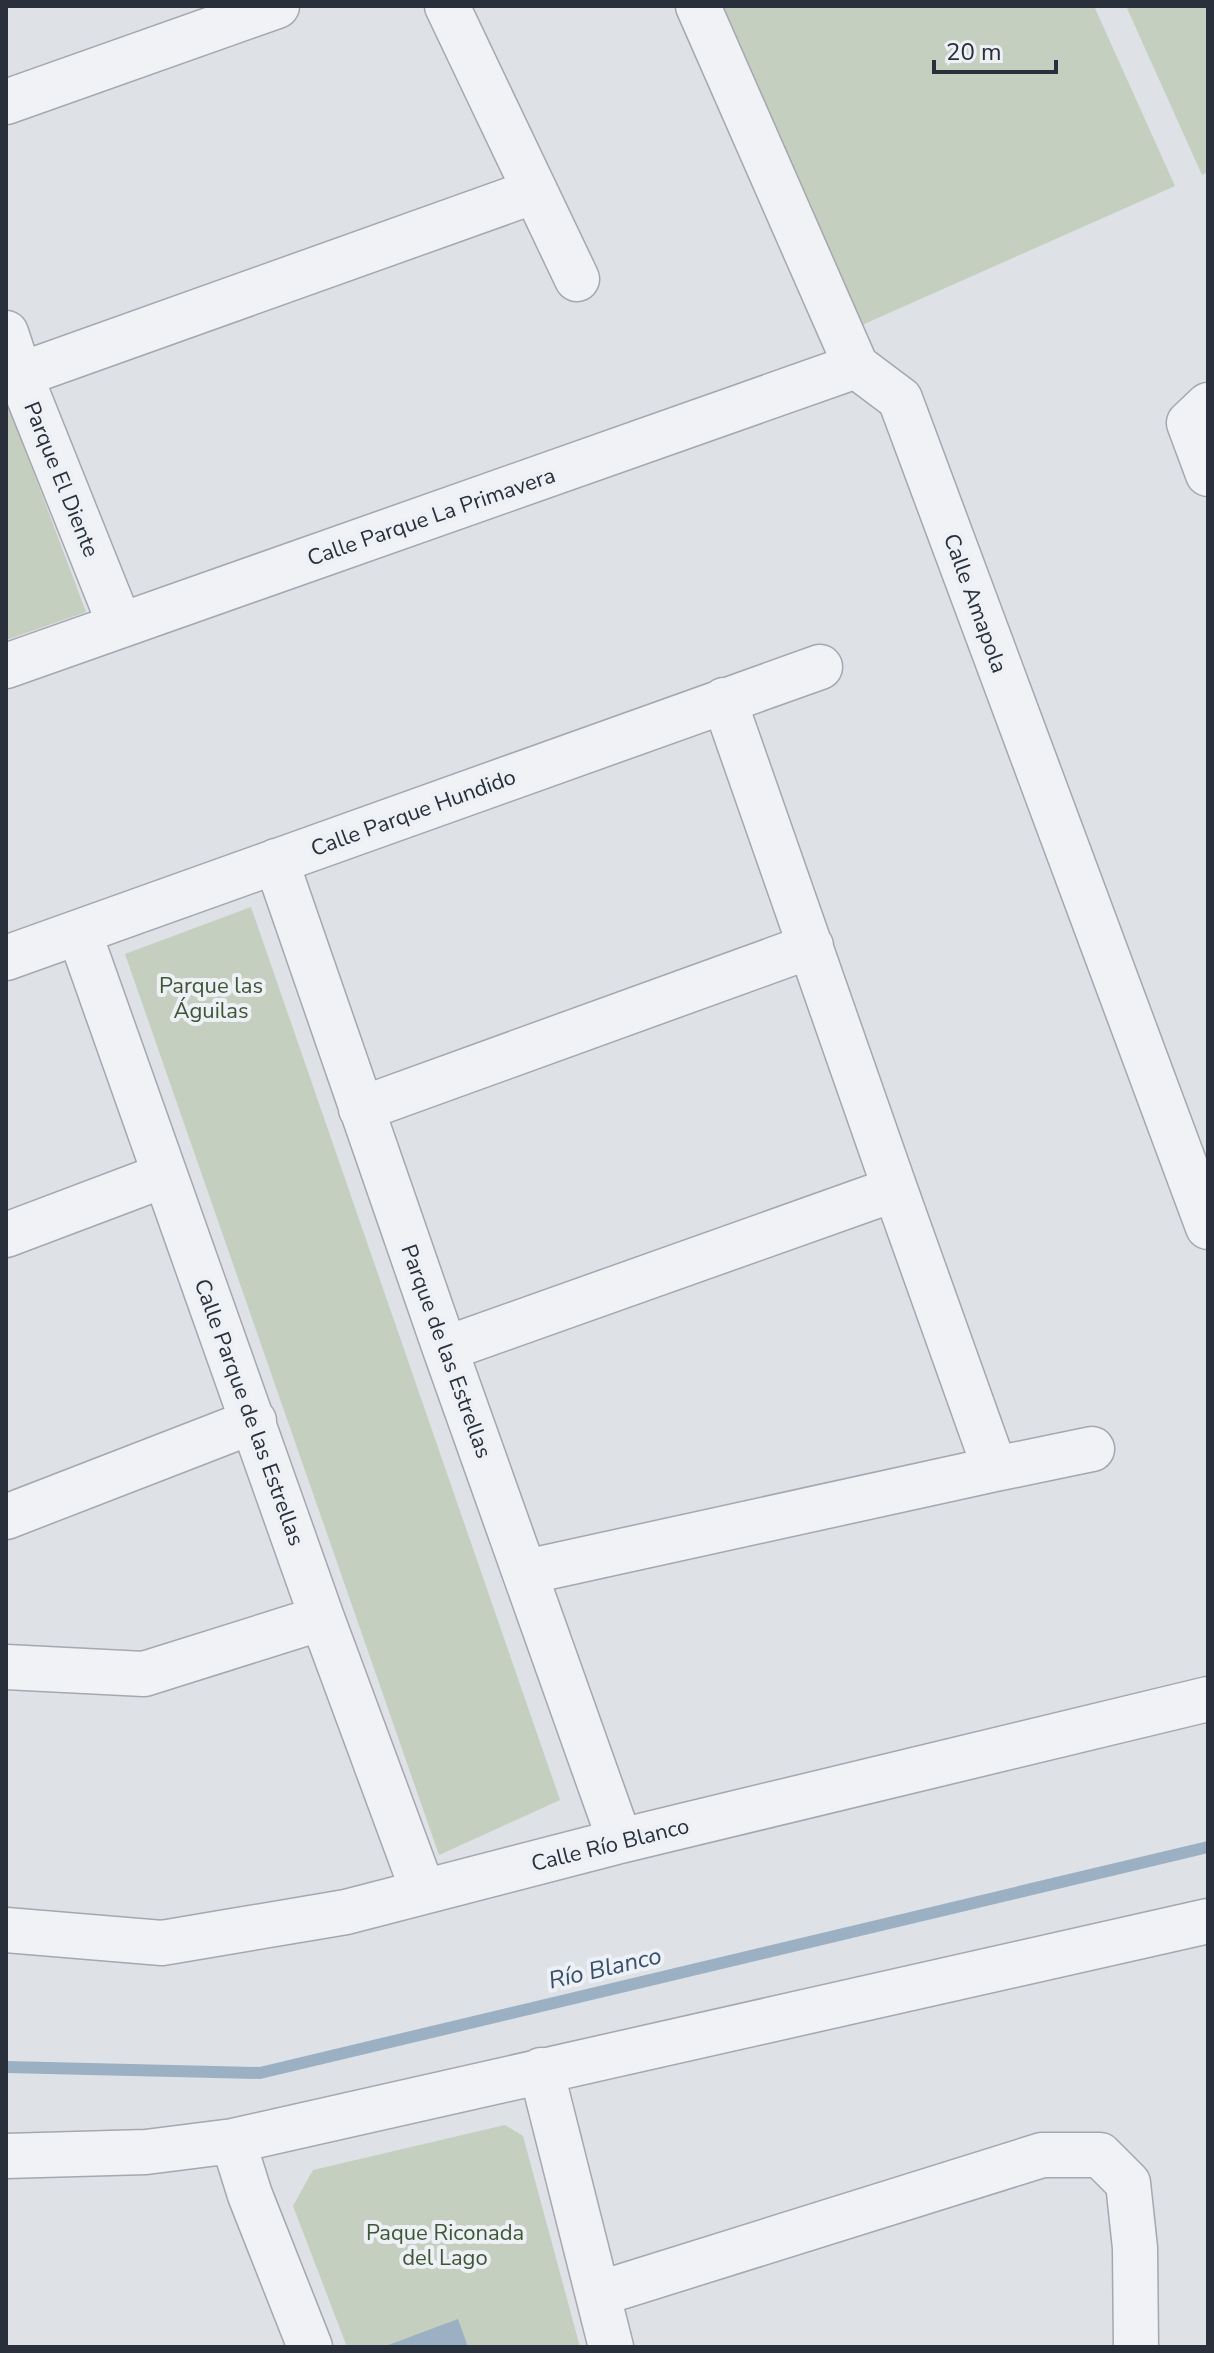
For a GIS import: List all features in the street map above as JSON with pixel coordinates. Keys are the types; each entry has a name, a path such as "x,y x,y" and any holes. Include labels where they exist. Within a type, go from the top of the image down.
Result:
{"street":[{"path":"6,102 277,6"},
{"path":"447,6 577,279"},
{"name":"Calle Amapola","path":"698,6 856,366 900,399 1208,1227"},
{"path":"20,375 535,191"},
{"name":"Parque El Diente","path":"6,333 120,625"},
{"name":"Calle Parque La Primavera","path":"6,666 856,366"},
{"path":"1208,405 1189,423 1208,474"},
{"name":"Calle Parque Hundido","path":"6,958 820,667"},
{"path":"724,700 995,1469"},
{"name":"Parque de las Estrellas","path":"276,861 620,1841"},
{"name":"Calle Parque de las Estrellas","path":"79,932 322,1618 423,1891"},
{"path":"361,1109 811,946"},
{"path":"6,1235 165,1175"},
{"path":"445,1349 895,1189"},
{"path":"6,1517 254,1421"},
{"path":"526,1572 1092,1449"},
{"path":"6,1667 144,1674 322,1618"},
{"name":"Calle Río Blanco","path":"6,1930 162,1943 346,1912 620,1841 1208,1699"},
{"path":"6,2156 146,2152 233,2141 1208,1921"},
{"path":"541,2070 611,2347"},
{"path":"233,2141 250,2195 310,2347"},
{"path":"598,2294 1042,2155 1100,2155 1128,2183 1135,2248 1136,2347"}],"green space":[{"path":"720,6 1094,6 1175,186 862,325"},
{"path":"1126,6 1208,6 1208,172 1202,175"},
{"path":"6,399 86,612 6,640"},
{"name":"Parque las Águilas","path":"251,907 560,1800 439,1855 125,954"},
{"name":"Paque Riconada del Lago","path":"505,2125 523,2136 580,2347 347,2347 293,2206 313,2170"}],"water":[{"path":"458,2319 468,2347 383,2347"}],"waterway":[{"name":"Río Blanco","path":"6,2067 260,2073 1208,1847"}]}
